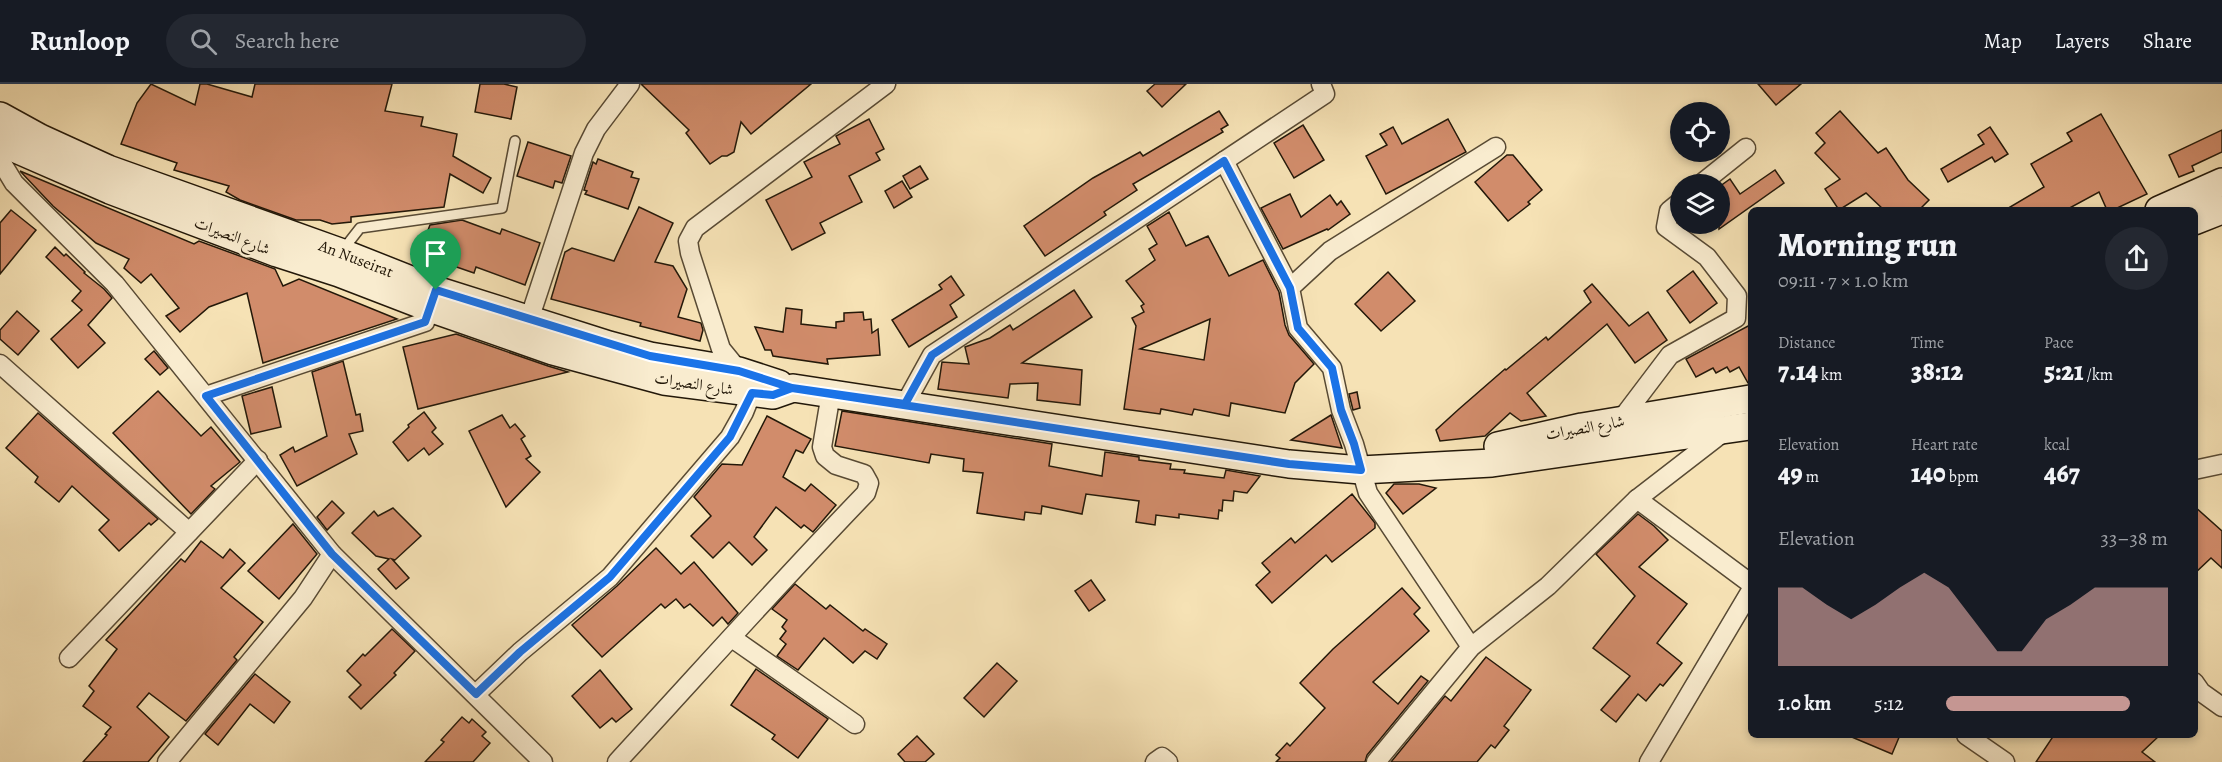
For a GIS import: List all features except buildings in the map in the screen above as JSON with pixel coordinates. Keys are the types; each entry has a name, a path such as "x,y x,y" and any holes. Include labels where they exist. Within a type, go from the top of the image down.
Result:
{"main road":[{"name":"An Nuseirat","path":"0,116 40,138 108,169 340,252 433,299 529,320 650,356 749,381 792,388"},
{"name":"شارع النصيرات","path":"0,142 110,190 277,253 433,299 554,351 664,381 749,381"},
{"path":"2166,207 2222,182"},
{"path":"2198,219 2222,210"},
{"name":"شارع النصيرات","path":"792,388 1289,464 1361,470 1492,463 1739,428"},
{"name":"شارع النصيرات","path":"1423,467 1480,450 1582,427 1748,399"}],"street":[{"path":"529,320 584,153 596,129 630,84"},
{"path":"476,694 520,652 610,577 730,437 749,381 722,349 690,253 688,241 695,228 886,84"},
{"path":"905,404 932,355 1325,94 1321,84"},
{"path":"1290,288 1330,251 1496,147"},
{"path":"1714,174 1746,148"},
{"path":"0,160 14,183 115,284 332,554 543,762"},
{"path":"1224,161 1290,288 1298,328 1332,368 1341,410 1354,444 1368,493 1471,647"},
{"path":"1670,210 1666,227 1670,230"},
{"path":"1620,421 1670,355 1736,318 1737,296 1707,257 1676,234"},
{"path":"206,396 425,322 433,299"},
{"path":"0,364 189,532"},
{"path":"616,762 732,638 780,582 866,493 869,483 864,474 836,465 825,456 822,447 831,393"},
{"path":"1376,762 1471,647 1548,586 1637,499 1739,428"},
{"path":"69,658 258,460"},
{"path":"2198,469 2222,464"},
{"path":"1637,499 1748,582"},
{"path":"166,762 303,597 332,554"},
{"path":"1649,762 1748,595"},
{"path":"732,638 855,724"},
{"path":"2198,688 2222,708"},
{"path":"1970,738 2005,762"},
{"path":"1155,762 1162,757 1168,762"}],"lane":[{"path":"340,252 360,228 502,208 515,141"}],"route":[{"path":"436,290 425,322 206,396 332,554 476,694 520,652 610,577 730,437 752,393 773,395 792,388 1289,464 1361,470 1341,410 1332,368 1298,328 1290,288 1224,161 932,355 905,404 792,388 739,371 650,356 436,290"}]}
